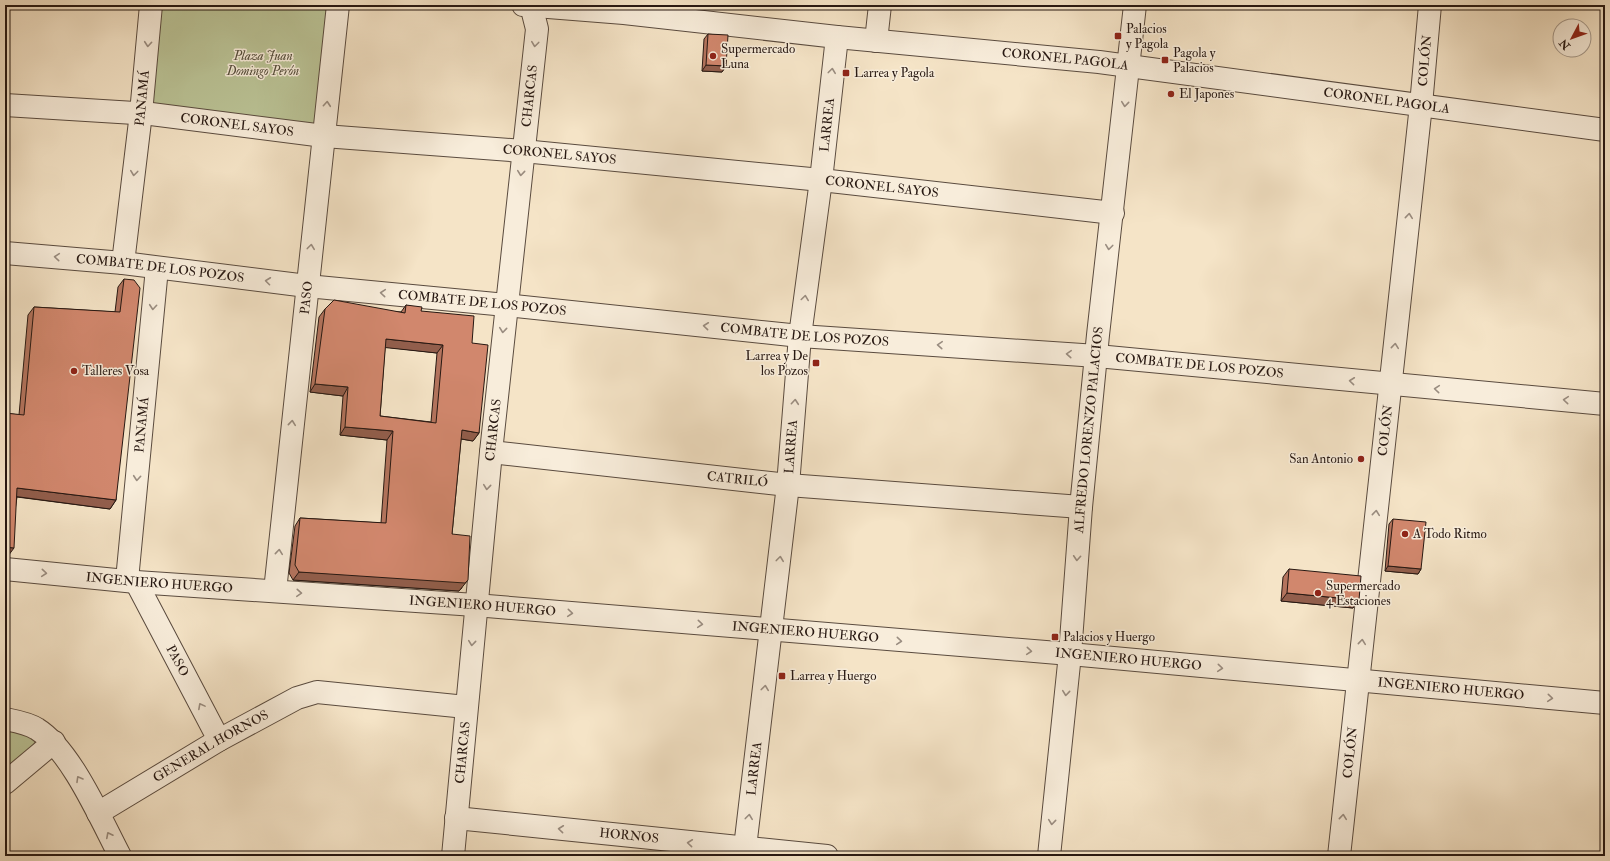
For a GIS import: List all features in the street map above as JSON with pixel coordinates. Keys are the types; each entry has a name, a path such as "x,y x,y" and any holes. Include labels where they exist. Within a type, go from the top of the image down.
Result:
{"street":[{"name":"PANAMÁ","path":"123,263 141,113 151,5"},
{"name":"PASO","path":"275,591 338,5"},
{"name":"CORONEL PAGOLA","path":"528,5 624,9 837,37 1129,66 1605,130"},
{"name":"CHARCAS","path":"453,856 466,707 506,304 537,29 528,5"},
{"path":"876,41 880,5"},
{"name":"ALFREDO LORENZO PALACIOS","path":"1049,856 1070,654 1081,507 1135,5"},
{"name":"COLÓN","path":"1339,856 1357,680 1421,105 1430,5"},
{"name":"LARREA","path":"744,852 788,485 800,336 821,180 837,37"},
{"name":"CORONEL SAYOS","path":"5,105 141,113 324,136 523,151 821,180 1113,213"},
{"name":"COMBATE DE LOS POZOS","path":"5,253 123,263 307,286 506,304 800,336 1097,356 1605,404"},
{"name":"PANAMÁ","path":"131,581 157,268"},
{"name":"CATRILÓ","path":"491,452 788,485 1081,507"},
{"name":"INGENIERO HUERGO","path":"5,569 131,581 476,605 771,631 1070,654 1605,703"},
{"name":"PASO","path":"131,581 219,740"},
{"name":"GENERAL HORNOS","path":"98,813 219,740 297,698 317,692 466,707"},
{"path":"5,719 36,728 54,742 67,758 120,856"},
{"path":"5,783 54,742"},
{"name":"HORNOS","path":"456,818 744,852 827,856"}],"green space":[{"name":"Plaza Juan Domingo Perón","path":"154,5 329,5 318,119 313,126 153,110"},
{"path":"5,725 32,737 35,742 30,751 5,771"}],"building":[{"name":"Supermercado Luna","path":"708,34 728,35 726,66 706,65"},
{"name":"Talleres Vosa","path":"124,279 134,280 140,288 116,500 17,488 14,548 5,547 5,413 24,415 34,307 120,312"},
{"path":"334,300 405,313 406,305 422,307 421,311 474,316 472,343 488,345 479,433 462,430 452,534 470,536 468,580 465,583 299,572 295,565 300,518 386,523 393,431 345,427 348,387 315,384 325,309","holes":["386,339 443,345 436,423 380,416"]},
{"path":"1393,519 1426,522 1421,569 1388,566"},
{"path":"1289,569 1361,576 1359,600 1287,593"}],"place":[{"name":"Palacios y Pagola","path":"1118,36"},
{"name":"Supermercado Luna","path":"713,56"},
{"name":"Pagola y Palacios","path":"1165,60"},
{"name":"Larrea y Pagola","path":"846,73"},
{"name":"El Japones","path":"1171,94"},
{"name":"Larrea y De los Pozos","path":"816,363"},
{"name":"Talleres Vosa","path":"74,371"},
{"name":"San Antonio","path":"1361,459"},
{"name":"A Todo Ritmo","path":"1405,534"},
{"name":"Supermercado 4 Estaciones","path":"1318,593"},
{"name":"Palacios y Huergo","path":"1055,637"},
{"name":"Larrea y Huergo","path":"782,676"}]}
